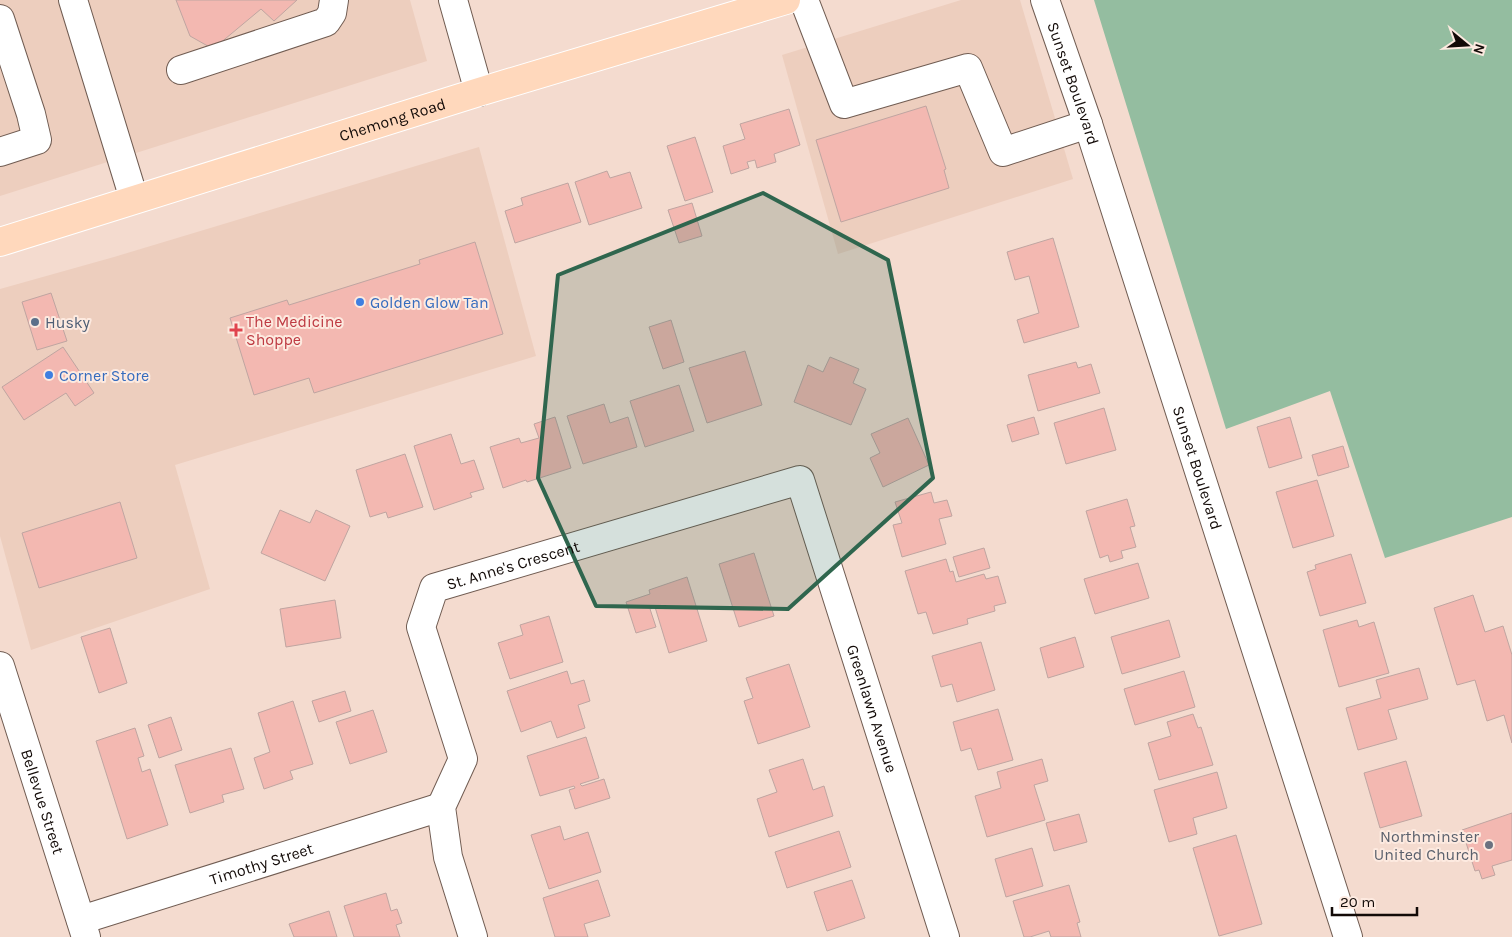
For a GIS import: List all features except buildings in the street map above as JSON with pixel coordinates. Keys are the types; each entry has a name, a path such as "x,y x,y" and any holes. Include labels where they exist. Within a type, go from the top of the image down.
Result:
{"main road":[{"name":"Chemong Road","path":"0,242 479,92 786,0"}],"street":[{"path":"73,0 134,199"},
{"path":"181,70 326,22 332,13 334,0"},
{"path":"452,0 479,92"},
{"path":"804,0 844,104 968,68 1003,152 1088,124"},
{"name":"Sunset Boulevard","path":"1045,0 1088,124 1348,937"},
{"path":"0,19 38,140 0,152"},
{"name":"St. Anne's Crescent","path":"441,807 463,759 421,627 434,588 800,480"},
{"name":"Greenlawn Avenue","path":"800,480 945,937"},
{"name":"Bellevue Street","path":"0,666 84,929"},
{"path":"441,807 448,857 473,937"},
{"name":"Timothy Street","path":"84,929 441,807"}],"highlighted area":[{"path":"763,193 888,260 933,478 788,609 596,606 538,478 558,275"}],"shaded area":[{"path":"0,0 410,0 427,61 0,196"},
{"path":"961,0 1020,0 1073,179 838,254 782,55"},
{"path":"479,147 536,356 175,465 210,589 31,650 0,536 0,289 114,257"}],"green space":[{"path":"1094,0 1512,0 1512,517 1385,558 1330,391 1226,429"}],"place":[{"name":"Golden Glow Tan","path":"360,302"},
{"name":"Husky","path":"35,322"},
{"name":"The Medicine Shoppe","path":"236,330"},
{"name":"Corner Store","path":"49,375"},
{"name":"Northminster United Church","path":"1489,845"}]}
